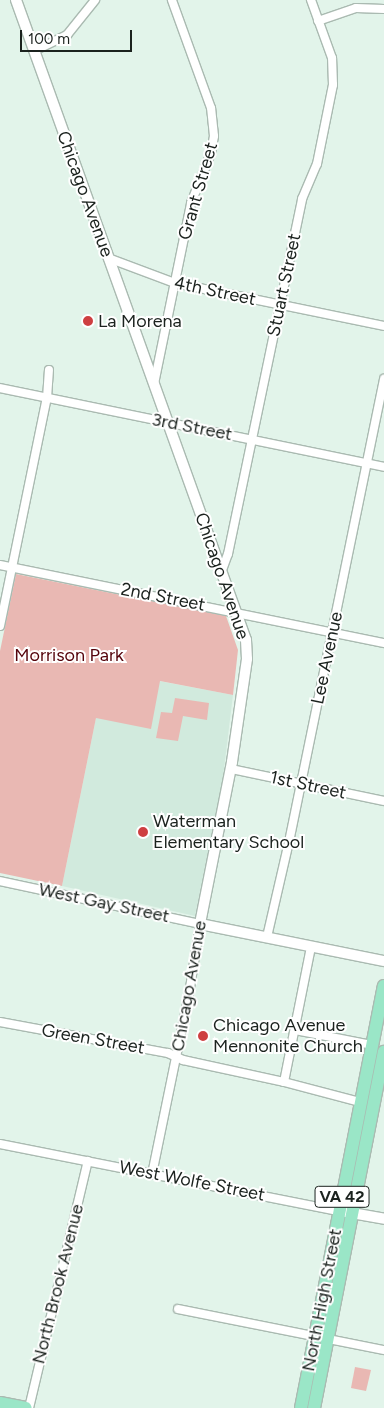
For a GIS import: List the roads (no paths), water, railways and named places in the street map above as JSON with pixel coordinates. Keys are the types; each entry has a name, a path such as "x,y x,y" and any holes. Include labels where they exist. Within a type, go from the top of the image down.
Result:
{"main road":[{"name":"North High Street","path":"314,1408 320,1340 339,1211 384,986"},
{"name":"North High Street","path":"301,1408 352,1213 381,1084 384,1052"},
{"path":"6,1405 27,1408"}],"street":[{"name":"Chicago Avenue","path":"16,0 245,636 247,655 231,769 152,1174"},
{"path":"34,51 68,35 95,0"},
{"name":"Grant Street","path":"154,386 191,203 210,155 214,131 211,108 172,0"},
{"name":"Stuart Street","path":"221,573 228,554 302,199 317,164 333,85 332,58 311,0"},
{"path":"318,20 356,8 384,9"},
{"name":"4th Street","path":"108,258 175,283 384,326"},
{"path":"0,626 47,398 49,370"},
{"name":"Lee Avenue","path":"267,937 301,784 384,379"},
{"name":"3rd Street","path":"0,388 384,467"},
{"name":"2nd Street","path":"0,565 235,611 384,643"},
{"name":"1st Street","path":"231,769 384,801"},
{"name":"West Gay Street","path":"0,881 384,961"},
{"path":"284,1082 311,947"},
{"name":"Green Street","path":"0,1022 168,1053 176,1057 360,1102"},
{"path":"295,1030 372,1045"},
{"path":"364,1081 381,1084"},
{"name":"West Wolfe Street","path":"0,1144 384,1219"},
{"name":"North Brook Avenue","path":"27,1408 88,1161"},
{"path":"178,1310 320,1340 384,1350"}],"place":[{"name":"La Morena","path":"88,321"},
{"name":"Waterman Elementary School","path":"143,832"},
{"name":"Chicago Avenue Mennonite Church","path":"203,1036"}],"park label":[{"name":"Morrison Park","path":"69,655"}]}
